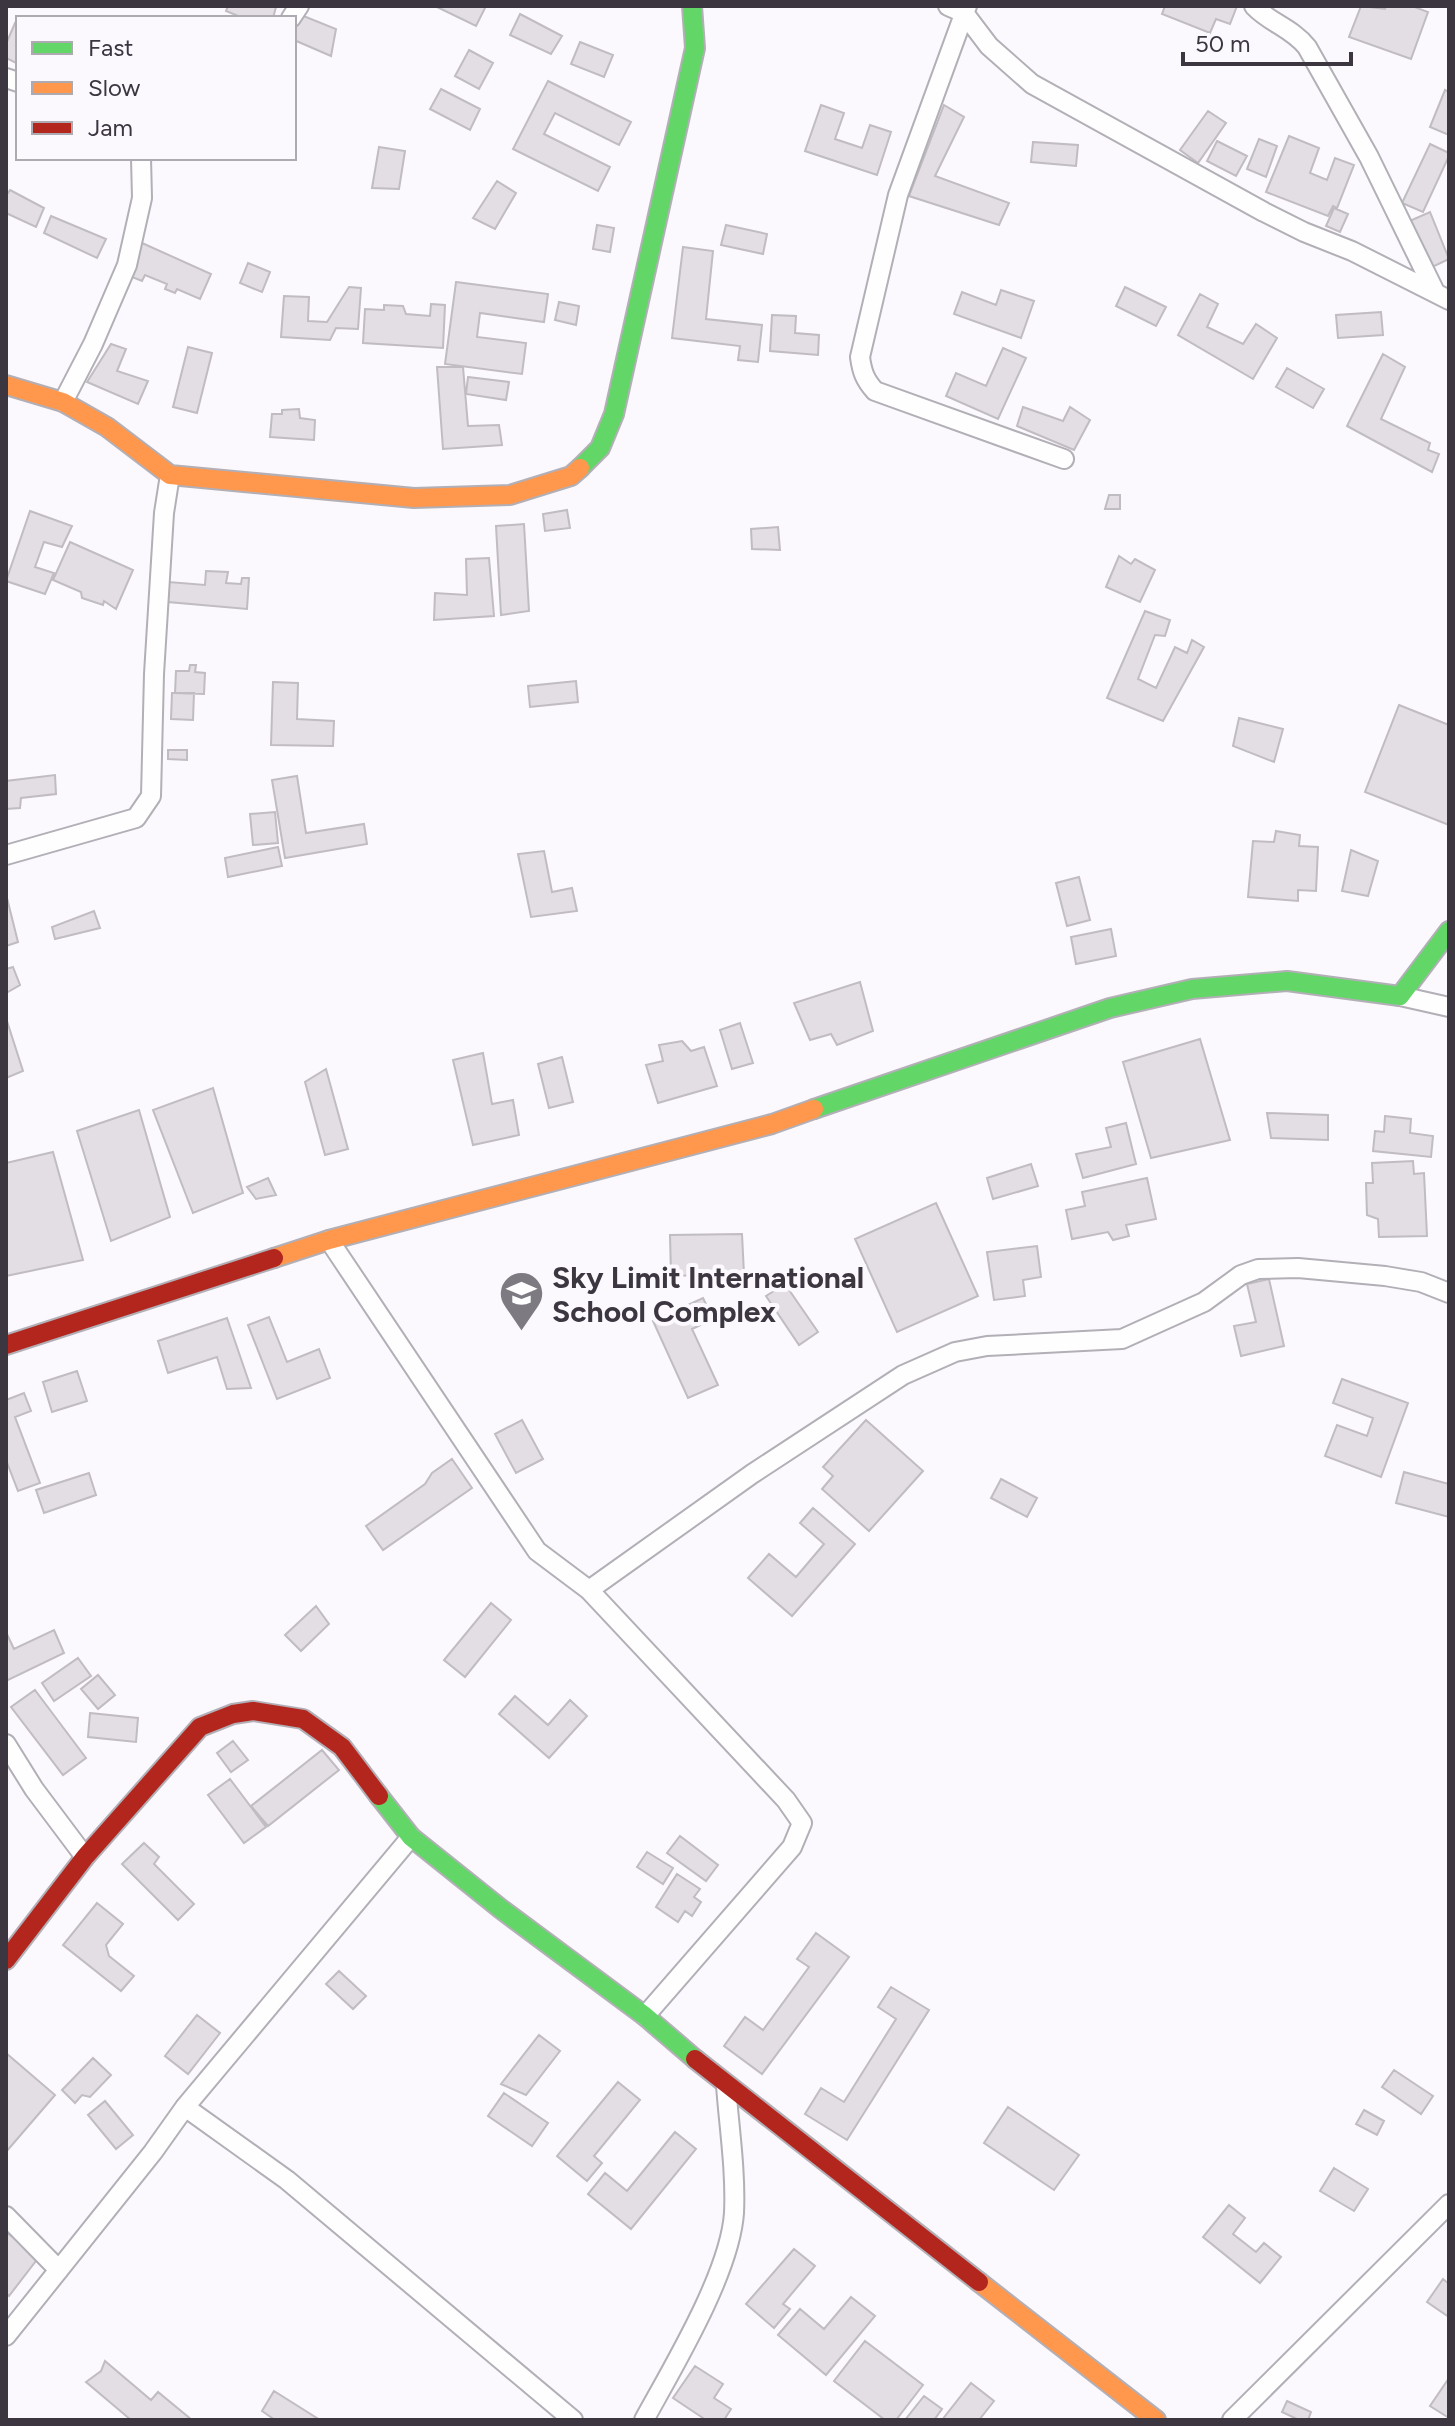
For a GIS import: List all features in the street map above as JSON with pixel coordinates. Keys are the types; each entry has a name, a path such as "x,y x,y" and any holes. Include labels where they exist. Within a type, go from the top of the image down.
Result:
{"street":[{"path":"6,385 63,402 107,427 170,475 414,498 510,495 571,476 600,448 614,414 695,48 692,6"},
{"path":"1254,6 1299,36 1307,47 1442,296"},
{"path":"959,8 989,46 1032,84 1277,219 1352,251 1442,296"},
{"path":"959,8 898,195 860,357 861,370 875,391 1064,459"},
{"path":"63,402 93,344 127,265 142,198 141,160"},
{"path":"6,855 136,818 148,804 151,796 154,674 164,513 170,475"},
{"path":"1400,996 1449,931"},
{"path":"6,1345 329,1240 772,1124 1110,1008 1178,992 1252,982 1287,981 1400,996 1449,1007"},
{"path":"329,1240 537,1551 589,1590 786,1800 802,1823 792,1847 645,2016"},
{"path":"589,1590 752,1474 903,1375 955,1352 987,1346 1122,1339 1204,1302 1241,1275 1258,1269 1298,1268 1385,1276 1421,1282 1449,1293"},
{"path":"6,1960 85,1857 200,1727 233,1714 253,1711 303,1719 342,1747 411,1837 501,1909 645,2016 726,2085 1156,2420"},
{"path":"6,1744 34,1789 85,1857"},
{"path":"6,2336 153,2152 185,2107 411,1837"},
{"path":"644,2420 696,2320 729,2243 734,2215 726,2085"},
{"path":"185,2107 287,2180 573,2420"},
{"path":"1232,2420 1449,2204"},
{"path":"6,2216 59,2270"}],"building":[{"path":"228,6 276,7 274,16 238,16 226,11"},
{"path":"435,6 486,6 476,26"},
{"path":"1165,6 1237,6 1230,24 1216,19 1210,33 1162,14"},
{"path":"1361,6 1385,9 1386,6 1412,6 1428,12 1411,59 1349,37"},
{"path":"520,14 562,36 551,54 510,35"},
{"path":"301,15 336,29 331,56 296,41 296,24"},
{"path":"15,23 16,63 6,58 6,44"},
{"path":"580,42 613,55 604,77 571,64"},
{"path":"469,50 493,63 479,89 455,76"},
{"path":"548,81 631,122 619,145 555,113 544,134 610,167 598,191 513,149"},
{"path":"441,89 480,109 470,130 430,109"},
{"path":"1445,90 1449,92 1449,135 1430,127"},
{"path":"821,105 844,113 835,139 862,148 870,125 891,132 877,175 805,151"},
{"path":"944,105 964,117 935,176 1009,203 999,225 909,196"},
{"path":"1208,111 1226,123 1198,163 1180,150"},
{"path":"1289,136 1319,148 1310,173 1327,180 1335,158 1354,165 1337,208 1333,206 1328,216 1266,192"},
{"path":"1259,139 1277,146 1266,177 1247,169"},
{"path":"1217,141 1247,156 1236,176 1207,161"},
{"path":"1033,142 1078,145 1076,166 1031,162"},
{"path":"1430,144 1449,153 1449,156 1423,212 1402,203"},
{"path":"379,147 405,151 399,189 372,188"},
{"path":"497,181 516,193 495,229 473,218"},
{"path":"10,190 44,208 36,227 6,213 6,196"},
{"path":"1334,208 1348,214 1340,232 1326,226"},
{"path":"1430,212 1449,259 1426,270 1405,223"},
{"path":"51,216 106,239 97,258 44,233"},
{"path":"597,225 614,228 610,252 593,249"},
{"path":"726,225 767,234 763,254 721,245"},
{"path":"142,243 211,274 200,299 177,289 175,293 165,289 167,284 145,275 142,281 127,275"},
{"path":"683,247 713,251 706,319 762,325 758,362 738,360 740,346 672,338"},
{"path":"248,263 270,272 262,292 240,283"},
{"path":"456,282 548,294 544,322 480,313 477,337 526,343 522,374 445,364"},
{"path":"349,287 361,288 358,329 336,328 330,340 281,337 284,296 309,297 308,321 327,322"},
{"path":"1125,287 1166,307 1156,326 1116,306"},
{"path":"1001,290 1034,301 1021,338 954,314 962,292 996,305"},
{"path":"1200,294 1218,304 1207,327 1243,344 1256,324 1277,338 1253,379 1178,335"},
{"path":"559,302 579,306 576,325 555,320"},
{"path":"431,304 445,305 443,348 363,343 365,309 384,310 384,305 403,306 406,314 430,316"},
{"path":"1381,312 1383,335 1338,338 1336,315"},
{"path":"772,315 796,316 795,333 819,335 818,355 770,351"},
{"path":"111,344 126,349 117,371 148,381 138,404 87,382"},
{"path":"188,347 212,353 197,413 173,407"},
{"path":"1003,348 1026,358 998,419 946,396 956,373 986,386"},
{"path":"1383,354 1405,367 1381,419 1430,443 1428,450 1439,454 1432,472 1347,426"},
{"path":"437,367 463,367 468,426 499,425 502,445 443,449"},
{"path":"1287,368 1324,389 1313,408 1276,387"},
{"path":"468,377 509,382 506,400 466,394"},
{"path":"1023,407 1063,421 1070,407 1090,420 1074,450 1017,426"},
{"path":"299,409 300,418 315,420 314,440 270,437 272,414"},
{"path":"1109,495 1120,495 1120,509 1105,509"},
{"path":"567,510 570,528 545,531 543,514"},
{"path":"30,511 72,526 62,547 44,542 35,567 54,573 45,594 6,581"},
{"path":"524,524 529,611 501,615 496,526"},
{"path":"778,527 780,550 752,549 751,529"},
{"path":"70,542 133,570 116,609 104,601 103,605 82,598 81,592 53,580"},
{"path":"1119,556 1131,564 1135,559 1155,570 1140,602 1106,587"},
{"path":"489,558 494,616 434,620 435,593 467,595 466,559"},
{"path":"206,571 228,572 226,583 241,584 242,578 249,578 247,609 168,602 169,582 205,585"},
{"path":"1145,611 1170,620 1165,636 1155,635 1138,679 1156,688 1175,647 1187,653 1192,640 1204,647 1163,721 1107,698"},
{"path":"190,665 196,665 195,672 205,673 204,694 175,693 176,671 189,671"},
{"path":"576,681 578,702 530,707 528,686"},
{"path":"273,682 298,683 297,719 334,721 333,746 271,745"},
{"path":"172,693 194,693 193,720 171,719"},
{"path":"1399,705 1449,725 1449,825 1365,792"},
{"path":"1239,718 1283,729 1274,762 1233,746"},
{"path":"168,750 187,750 187,760 168,759"},
{"path":"55,775 56,794 21,798 20,808 6,809 6,781"},
{"path":"297,776 306,833 364,824 367,844 285,858 272,780"},
{"path":"275,812 278,843 253,845 250,814"},
{"path":"1276,831 1300,835 1299,846 1318,847 1316,891 1298,890 1298,901 1248,897 1253,841 1274,842"},
{"path":"278,847 282,866 228,877 225,858"},
{"path":"1351,850 1378,861 1368,896 1342,891"},
{"path":"544,851 552,892 572,888 577,911 531,917 518,854"},
{"path":"1079,877 1090,920 1067,926 1056,883"},
{"path":"6,894 18,942 6,946"},
{"path":"94,911 100,928 55,939 52,927"},
{"path":"1111,929 1116,956 1076,964 1071,937"},
{"path":"13,967 20,985 6,993 6,969"},
{"path":"860,982 873,1031 837,1045 831,1034 810,1040 794,1003"},
{"path":"6,1018 23,1071 6,1078"},
{"path":"740,1023 753,1063 732,1069 720,1030"},
{"path":"1200,1039 1230,1140 1151,1158 1123,1062"},
{"path":"682,1041 691,1051 704,1047 717,1086 658,1103 646,1065 663,1061 659,1045"},
{"path":"483,1053 492,1104 513,1100 519,1135 473,1145 453,1060"},
{"path":"562,1057 573,1102 549,1108 538,1064"},
{"path":"326,1069 348,1149 325,1155 305,1082"},
{"path":"213,1088 243,1193 193,1213 153,1110"},
{"path":"139,1110 170,1217 111,1241 77,1131"},
{"path":"1267,1113 1328,1115 1328,1140 1271,1138"},
{"path":"1385,1116 1411,1119 1410,1133 1433,1136 1431,1157 1373,1151 1375,1131 1384,1132"},
{"path":"1126,1123 1136,1164 1083,1178 1076,1154 1111,1147 1106,1128"},
{"path":"53,1152 83,1260 6,1276 6,1163"},
{"path":"1413,1161 1414,1174 1424,1173 1427,1236 1379,1237 1378,1219 1367,1215 1366,1183 1373,1183 1372,1163"},
{"path":"1031,1164 1038,1186 993,1199 987,1178"},
{"path":"268,1178 276,1195 256,1199 247,1187"},
{"path":"1147,1178 1156,1219 1126,1225 1129,1236 1113,1240 1108,1232 1072,1239 1066,1210 1085,1206 1082,1192"},
{"path":"936,1203 978,1296 897,1332 855,1239"},
{"path":"742,1234 744,1274 671,1276 670,1235"},
{"path":"1037,1246 1041,1277 1023,1280 1025,1296 994,1300 987,1252"},
{"path":"1269,1279 1284,1346 1241,1356 1234,1326 1256,1322 1247,1284"},
{"path":"785,1284 818,1332 799,1345 766,1296"},
{"path":"703,1298 713,1319 692,1329 718,1385 688,1398 653,1321"},
{"path":"269,1317 287,1362 319,1349 330,1378 277,1399 248,1325"},
{"path":"227,1318 251,1388 227,1389 217,1357 168,1373 158,1341"},
{"path":"77,1371 87,1401 52,1412 43,1382"},
{"path":"1342,1379 1408,1403 1381,1477 1325,1456 1337,1425 1367,1436 1373,1418 1333,1403"},
{"path":"24,1393 31,1411 15,1417 40,1483 18,1491 6,1460 6,1400"},
{"path":"522,1420 543,1459 516,1473 495,1434"},
{"path":"866,1420 923,1471 869,1531 822,1489 833,1476 823,1467"},
{"path":"452,1459 472,1488 383,1550 366,1526 425,1484 432,1473"},
{"path":"1404,1472 1449,1484 1449,1517 1396,1503"},
{"path":"89,1473 96,1495 44,1513 36,1490"},
{"path":"1001,1479 1037,1498 1027,1517 991,1498"},
{"path":"813,1508 855,1544 792,1616 748,1578 769,1554 796,1577 824,1544 800,1523"},
{"path":"491,1603 511,1620 465,1677 444,1660"},
{"path":"316,1606 329,1624 301,1651 285,1635"},
{"path":"54,1630 64,1653 6,1681 6,1632 14,1649"},
{"path":"78,1658 91,1676 54,1701 42,1683"},
{"path":"98,1675 115,1695 98,1709 81,1689"},
{"path":"35,1690 86,1758 63,1775 11,1707"},
{"path":"515,1696 548,1725 570,1700 587,1716 549,1758 499,1714"},
{"path":"90,1713 138,1718 136,1742 88,1737"},
{"path":"233,1741 248,1760 231,1772 217,1753"},
{"path":"322,1750 339,1770 268,1826 251,1806"},
{"path":"230,1779 266,1827 244,1843 208,1795"},
{"path":"680,1836 718,1865 706,1881 667,1853"},
{"path":"144,1843 159,1857 154,1864 194,1904 178,1920 122,1864"},
{"path":"647,1852 673,1868 663,1884 637,1867"},
{"path":"677,1874 700,1889 694,1897 701,1902 692,1916 685,1911 678,1922 656,1907"},
{"path":"97,1903 123,1924 106,1945 109,1956 134,1976 121,1991 63,1945"},
{"path":"816,1933 849,1957 762,2074 724,2046 745,2017 763,2030 809,1967 797,1959"},
{"path":"339,1971 366,1996 353,2009 326,1984"},
{"path":"891,1987 929,2010 847,2140 805,2114 821,2088 844,2102 896,2019 878,2007"},
{"path":"197,2015 220,2033 188,2074 165,2056"},
{"path":"539,2035 560,2051 526,2095 501,2084"},
{"path":"6,2053 55,2095 6,2152"},
{"path":"93,2058 111,2075 90,2097 82,2095 75,2103 62,2090"},
{"path":"1394,2070 1433,2096 1421,2114 1382,2087"},
{"path":"618,2082 640,2100 594,2156 602,2163 587,2181 557,2156"},
{"path":"504,2093 548,2123 532,2146 488,2116"},
{"path":"105,2101 133,2135 116,2149 88,2115"},
{"path":"1008,2107 1079,2155 1054,2190 984,2143"},
{"path":"1364,2110 1384,2121 1377,2135 1356,2124"},
{"path":"675,2132 696,2149 631,2229 588,2194 605,2173 627,2191"},
{"path":"1334,2168 1368,2189 1354,2211 1320,2191"},
{"path":"1229,2205 1245,2218 1233,2234 1256,2252 1264,2243 1281,2257 1260,2283 1203,2237"},
{"path":"6,2232 39,2257 9,2296 6,2293"},
{"path":"794,2249 815,2266 783,2304 790,2309 774,2328 746,2304"},
{"path":"1443,2279 1449,2284 1449,2317 1427,2302"},
{"path":"851,2297 875,2316 826,2375 778,2335 800,2309 824,2329"},
{"path":"865,2341 923,2385 896,2420 885,2420 834,2381"},
{"path":"105,2361 151,2400 158,2392 192,2420 131,2420 86,2382 101,2371"},
{"path":"695,2366 723,2384 714,2398 731,2409 724,2420 706,2420 673,2398"},
{"path":"1449,2378 1449,2418 1430,2406"},
{"path":"971,2383 994,2401 979,2420 942,2420"},
{"path":"274,2391 320,2420 275,2420 262,2411"},
{"path":"924,2396 942,2409 934,2420 905,2420"},
{"path":"1287,2401 1311,2412 1308,2420 1299,2420 1282,2412"}],"traffic: fast":[{"path":"580,468 600,448 614,414 695,48 692,6"},
{"path":"814,1109 1110,1008 1192,989 1287,981 1400,996 1449,931"},
{"path":"379,1796 411,1837 501,1909 645,2016 695,2059"}],"traffic: slow":[{"path":"6,385 63,402 107,427 170,475 414,498 510,495 571,476 580,468"},
{"path":"274,1258 329,1240 772,1124 814,1109"},
{"path":"979,2282 1156,2420"}],"traffic: jam":[{"path":"6,1345 274,1258"},
{"path":"6,1960 85,1857 200,1727 233,1714 253,1711 303,1719 342,1747 379,1796"},
{"path":"695,2059 979,2282"}],"place":[{"name":"Sky Limit International School Complex","path":"521,1333"}]}
